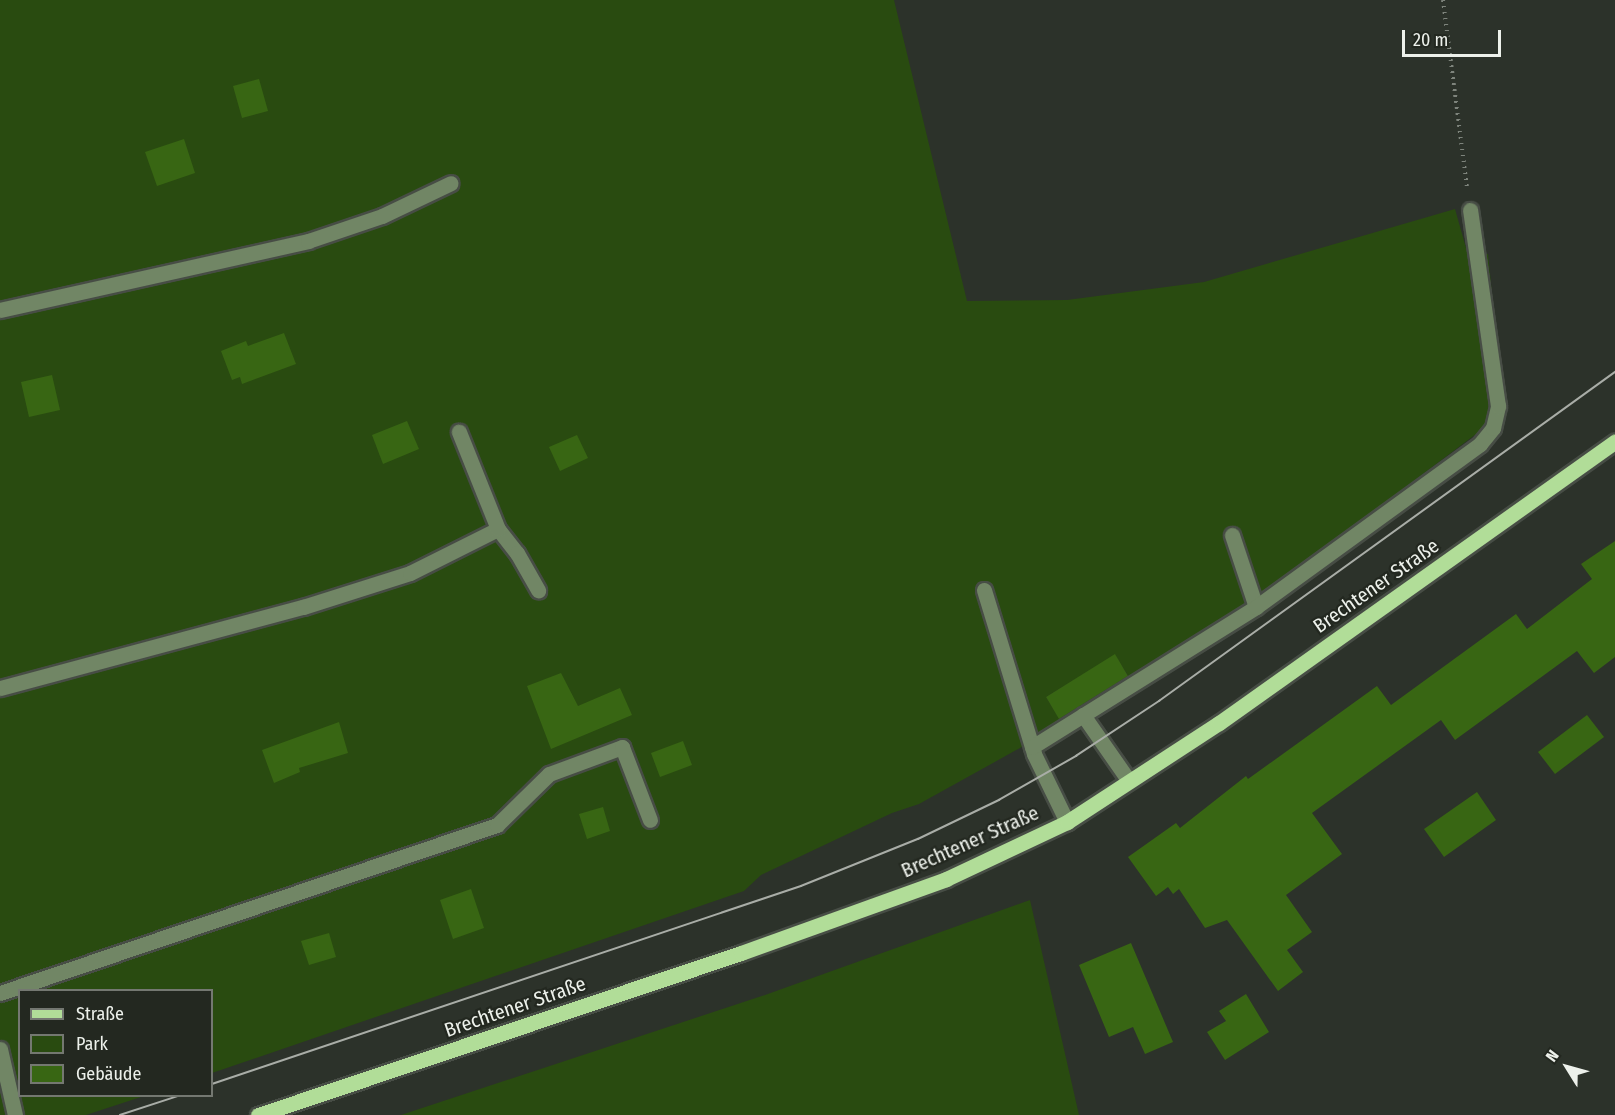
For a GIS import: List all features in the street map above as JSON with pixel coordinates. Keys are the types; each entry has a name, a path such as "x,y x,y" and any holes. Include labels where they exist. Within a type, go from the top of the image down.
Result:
{"main road":[{"name":"Brechtener Straße","path":"258,1115 741,953 946,879 1067,822 1219,723 1615,442"}],"lane":[{"path":"0,310 308,241 382,216 451,183"},
{"path":"1032,747 1256,608 1480,444 1493,428 1498,406 1470,210"},
{"path":"459,432 498,529 517,553 538,590"},
{"path":"0,688 303,607 410,573 498,529"},
{"path":"1232,535 1256,608"},
{"path":"984,590 1032,747 1067,822"},
{"path":"1083,715 1129,781"},
{"path":"0,993 497,825 549,774 621,747 650,819"},
{"path":"0,1049 15,1115"}],"path":[{"path":"1443,0 1470,210"}],"green space":[{"path":"0,0 894,0 967,301 1067,300 1204,282 1455,209 1468,255 1488,254 1504,413 1243,609 1129,677 1115,655 1046,697 1060,720 1020,748 919,804 892,813 761,875 744,891 213,1073 213,989 18,989 18,1097 141,1097 86,1115 0,1115"},
{"path":"1030,900 1079,1115 401,1115 765,995"}],"building":[{"path":"259,79 268,111 242,118 233,86"},
{"path":"184,139 195,173 157,186 145,152"},
{"path":"284,333 296,364 242,384 240,377 232,380 221,351 246,341 248,346"},
{"path":"52,375 60,410 29,417 21,382"},
{"path":"407,421 419,449 383,464 372,435"},
{"path":"577,435 588,458 560,471 549,447"},
{"path":"1615,541 1615,657 1594,673 1577,651 1455,740 1441,720 1312,813 1342,854 1286,895 1312,932 1287,950 1303,972 1278,991 1227,920 1205,928 1179,889 1173,894 1168,887 1156,896 1128,857 1176,823 1180,828 1246,776 1248,779 1377,686 1391,705 1516,614 1527,629 1592,579 1581,564"},
{"path":"1115,654 1128,676 1059,719 1046,697"},
{"path":"561,673 578,706 620,688 632,715 551,749 527,686"},
{"path":"1587,715 1604,737 1555,774 1538,752"},
{"path":"339,722 348,753 299,768 300,772 274,783 262,750"},
{"path":"683,741 692,765 660,777 651,753"},
{"path":"1477,792 1496,820 1444,857 1424,829"},
{"path":"603,807 610,831 587,839 579,814"},
{"path":"471,889 484,928 453,939 440,900"},
{"path":"329,933 336,957 309,965 301,941"},
{"path":"1131,943 1173,1042 1145,1054 1133,1027 1109,1037 1079,965"},
{"path":"1246,994 1269,1032 1225,1060 1207,1032 1226,1021 1219,1011"}],"tram line":[{"path":"213,1084 801,886 918,839 999,800 1076,756 1159,701 1615,372"},
{"path":"120,1115 175,1097"}]}
